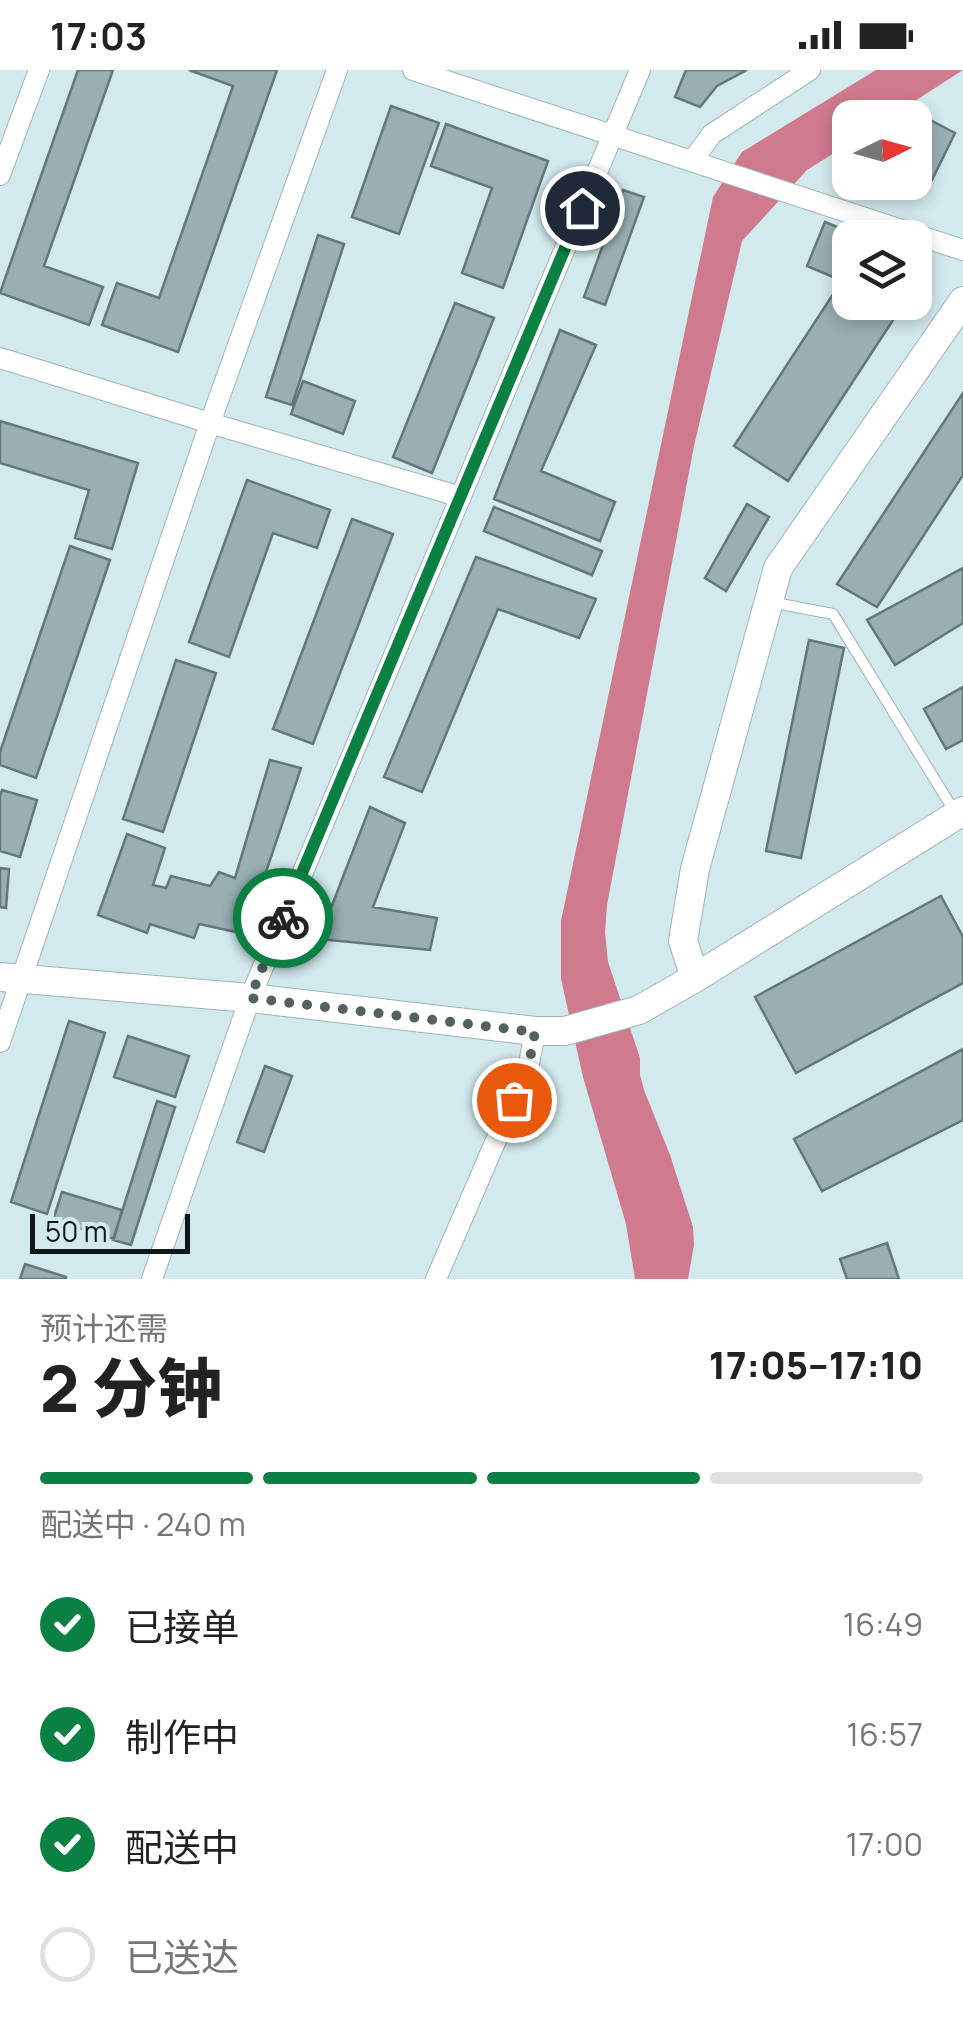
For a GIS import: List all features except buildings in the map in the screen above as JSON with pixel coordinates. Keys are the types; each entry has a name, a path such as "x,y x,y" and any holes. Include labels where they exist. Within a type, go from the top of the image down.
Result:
{"street":[{"path":"0,175 39,70"},
{"path":"0,1042 11,978 337,70"},
{"path":"414,70 963,250"},
{"path":"152,1279 250,998 640,70"},
{"path":"692,161 712,134 810,70"},
{"path":"695,978 683,941 695,869 778,568 963,301"},
{"path":"0,358 461,497"},
{"path":"11,978 250,998 535,1032 565,1030 639,1010 961,817"},
{"path":"436,1279 529,1064 535,1032"}],"lane":[{"path":"769,602 833,614 961,817"}],"shaded area":[{"path":"876,70 963,70 916,100 832,100 832,154 807,170 742,241 694,446 607,905 608,962 640,1058 644,1090 693,1227 688,1279 635,1279 626,1224 583,1077 561,979 561,921 713,197 742,152"}],"way so far":[{"path":"283,918 250,998 535,1032 529,1064 514,1100"}],"route":[{"path":"283,918 582,208"}]}
